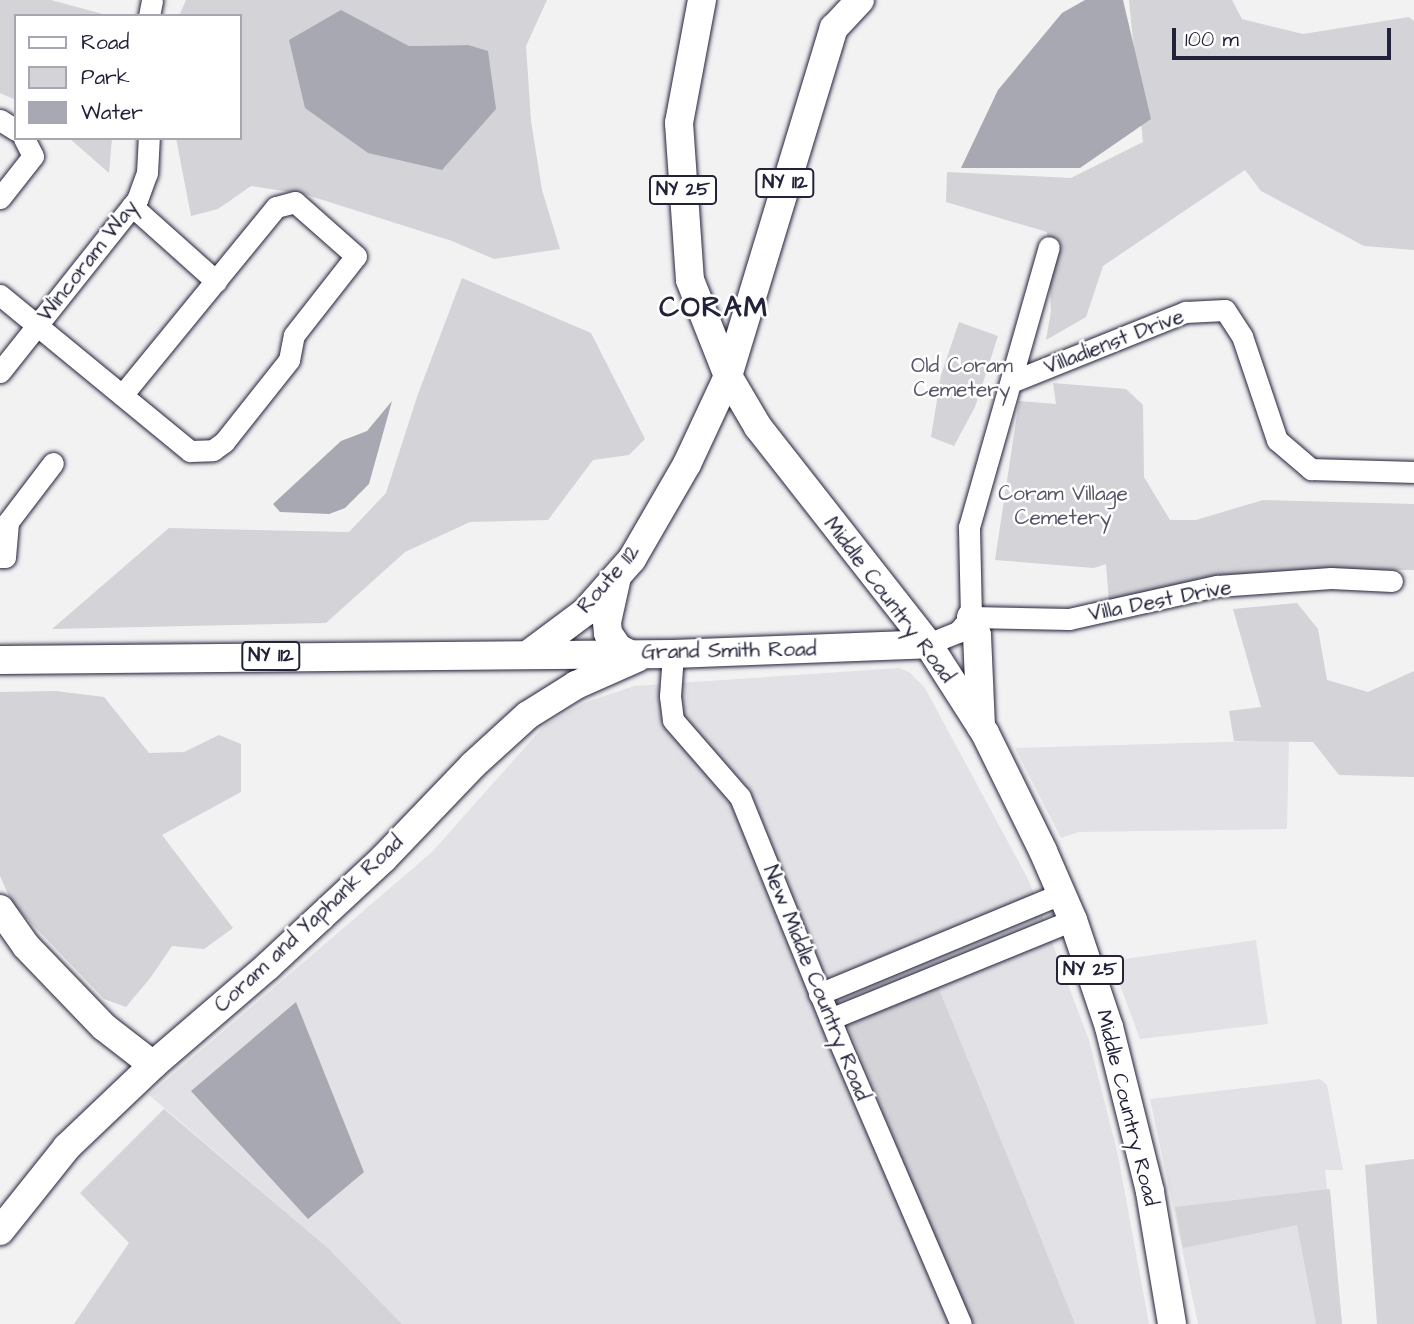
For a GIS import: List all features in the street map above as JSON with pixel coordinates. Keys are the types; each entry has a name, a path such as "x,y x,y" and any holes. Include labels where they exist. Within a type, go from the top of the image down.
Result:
{"main road":[{"name":"Middle Country Road","path":"702,0 679,123 691,279 728,376 758,427 928,644 981,727 1073,920 1109,1027 1133,1117 1150,1192 1172,1324"},
{"name":"Route 112","path":"530,653 584,612 632,559 687,464 728,376 834,28 860,0"},
{"path":"618,575 607,622 608,633 618,648 649,654"},
{"path":"971,617 978,635 981,727"},
{"name":"Grand Smith Road","path":"530,653 649,654 928,644"},
{"name":"NY 112","path":"0,660 530,653"},
{"name":"Coram and Yaphank Road","path":"0,1231 67,1147 153,1065 268,966 353,887 472,765 538,709 576,685 649,654"},
{"path":"0,909 26,946 96,1018 153,1065"}],"street":[{"path":"0,198 33,156 25,140"},
{"name":"Wincoram Way","path":"0,372 132,206 147,173 149,140"},
{"path":"0,295 190,451 213,450 224,442 289,360 293,335 356,256 295,202 276,207 122,395"},
{"path":"132,206 216,281"},
{"path":"928,644 958,632 971,617 969,527 1049,247"},
{"name":"Villadienst Drive","path":"1011,382 1185,312 1225,310 1242,336 1277,440 1311,469 1414,472"},
{"path":"0,556 5,556 8,522 53,463"},
{"name":"Villa Dest Drive","path":"971,617 1069,619 1217,586 1331,578 1392,581"},
{"name":"New Middle Country Road","path":"649,654 670,696 673,720 740,797 819,994 961,1324"},
{"path":"819,994 1061,894"},
{"path":"830,1019 1073,920"}],"shaded area":[{"path":"899,668 909,672 925,688 1029,881 1089,1040 1118,1155 1149,1324 402,1324 328,1248 149,1095 432,852 545,725 584,703 634,686"},
{"path":"1289,740 1287,829 1079,832 1061,838 1015,748"},
{"path":"1256,940 1268,1024 1140,1039 1111,961"},
{"path":"1320,1079 1327,1085 1343,1170 1325,1170 1342,1324 1198,1324 1150,1099"}],"green space":[{"path":"0,0 51,0 103,14 14,14 14,99 0,93"},
{"path":"186,0 547,0 526,46 531,121 542,190 560,249 494,259 452,241 304,194 251,186 218,209 191,216 176,140 242,140 242,14 180,14","holes":["341,11 409,46 468,45 368,153"]},
{"path":"1129,0 1232,0 1242,19 1303,34 1409,17 1414,21 1414,250 1364,246 1261,191 1245,170 1103,266 1086,317 1046,340 1051,311 1047,232 946,202 947,172 1071,178 1143,142"},
{"path":"71,140 112,140 109,173"},
{"path":"462,278 591,333 645,439 629,455 593,460 548,520 470,522 405,552 326,623 52,629 169,528 349,532 386,493 418,394"},
{"name":"Old Coram Cemetery","path":"959,322 998,336 975,407 954,446 931,437 941,375"},
{"name":"Coram Village Cemetery","path":"1053,383 1126,389 1143,405 1144,477 1170,520 1196,520 1263,500 1414,504 1414,570 1364,570 1109,603 1106,564 1094,568 995,560 1019,401 1056,404"},
{"path":"1297,603 1318,629 1327,680 1368,692 1414,671 1414,777 1339,775 1313,742 1234,741 1229,711 1261,707 1233,609"},
{"path":"55,691 104,697 149,753 184,752 219,735 241,744 241,792 162,835 233,928 204,949 172,946 126,1007 104,999 12,903 0,876 0,692"},
{"path":"936,982 1075,1324 971,1324 848,1026 849,1019"},
{"path":"164,1109 328,1248 402,1324 74,1324 129,1243 80,1193"},
{"path":"1414,1159 1414,1324 1377,1324 1365,1165"},
{"path":"1330,1189 1342,1324 1316,1324 1297,1225 1183,1248 1175,1207"}],"water":[{"path":"1085,0 1123,0 1151,119 1080,168 961,168 998,90 1062,13"},
{"path":"341,10 409,46 468,45 488,51 496,109 442,170 368,153 305,108 289,40"},
{"path":"392,401 369,484 345,508 329,514 280,512 273,504 341,441 367,431"},
{"path":"296,1002 364,1172 308,1219 191,1091"}],"district":[{"name":"CORAM","path":"714,308"}]}
